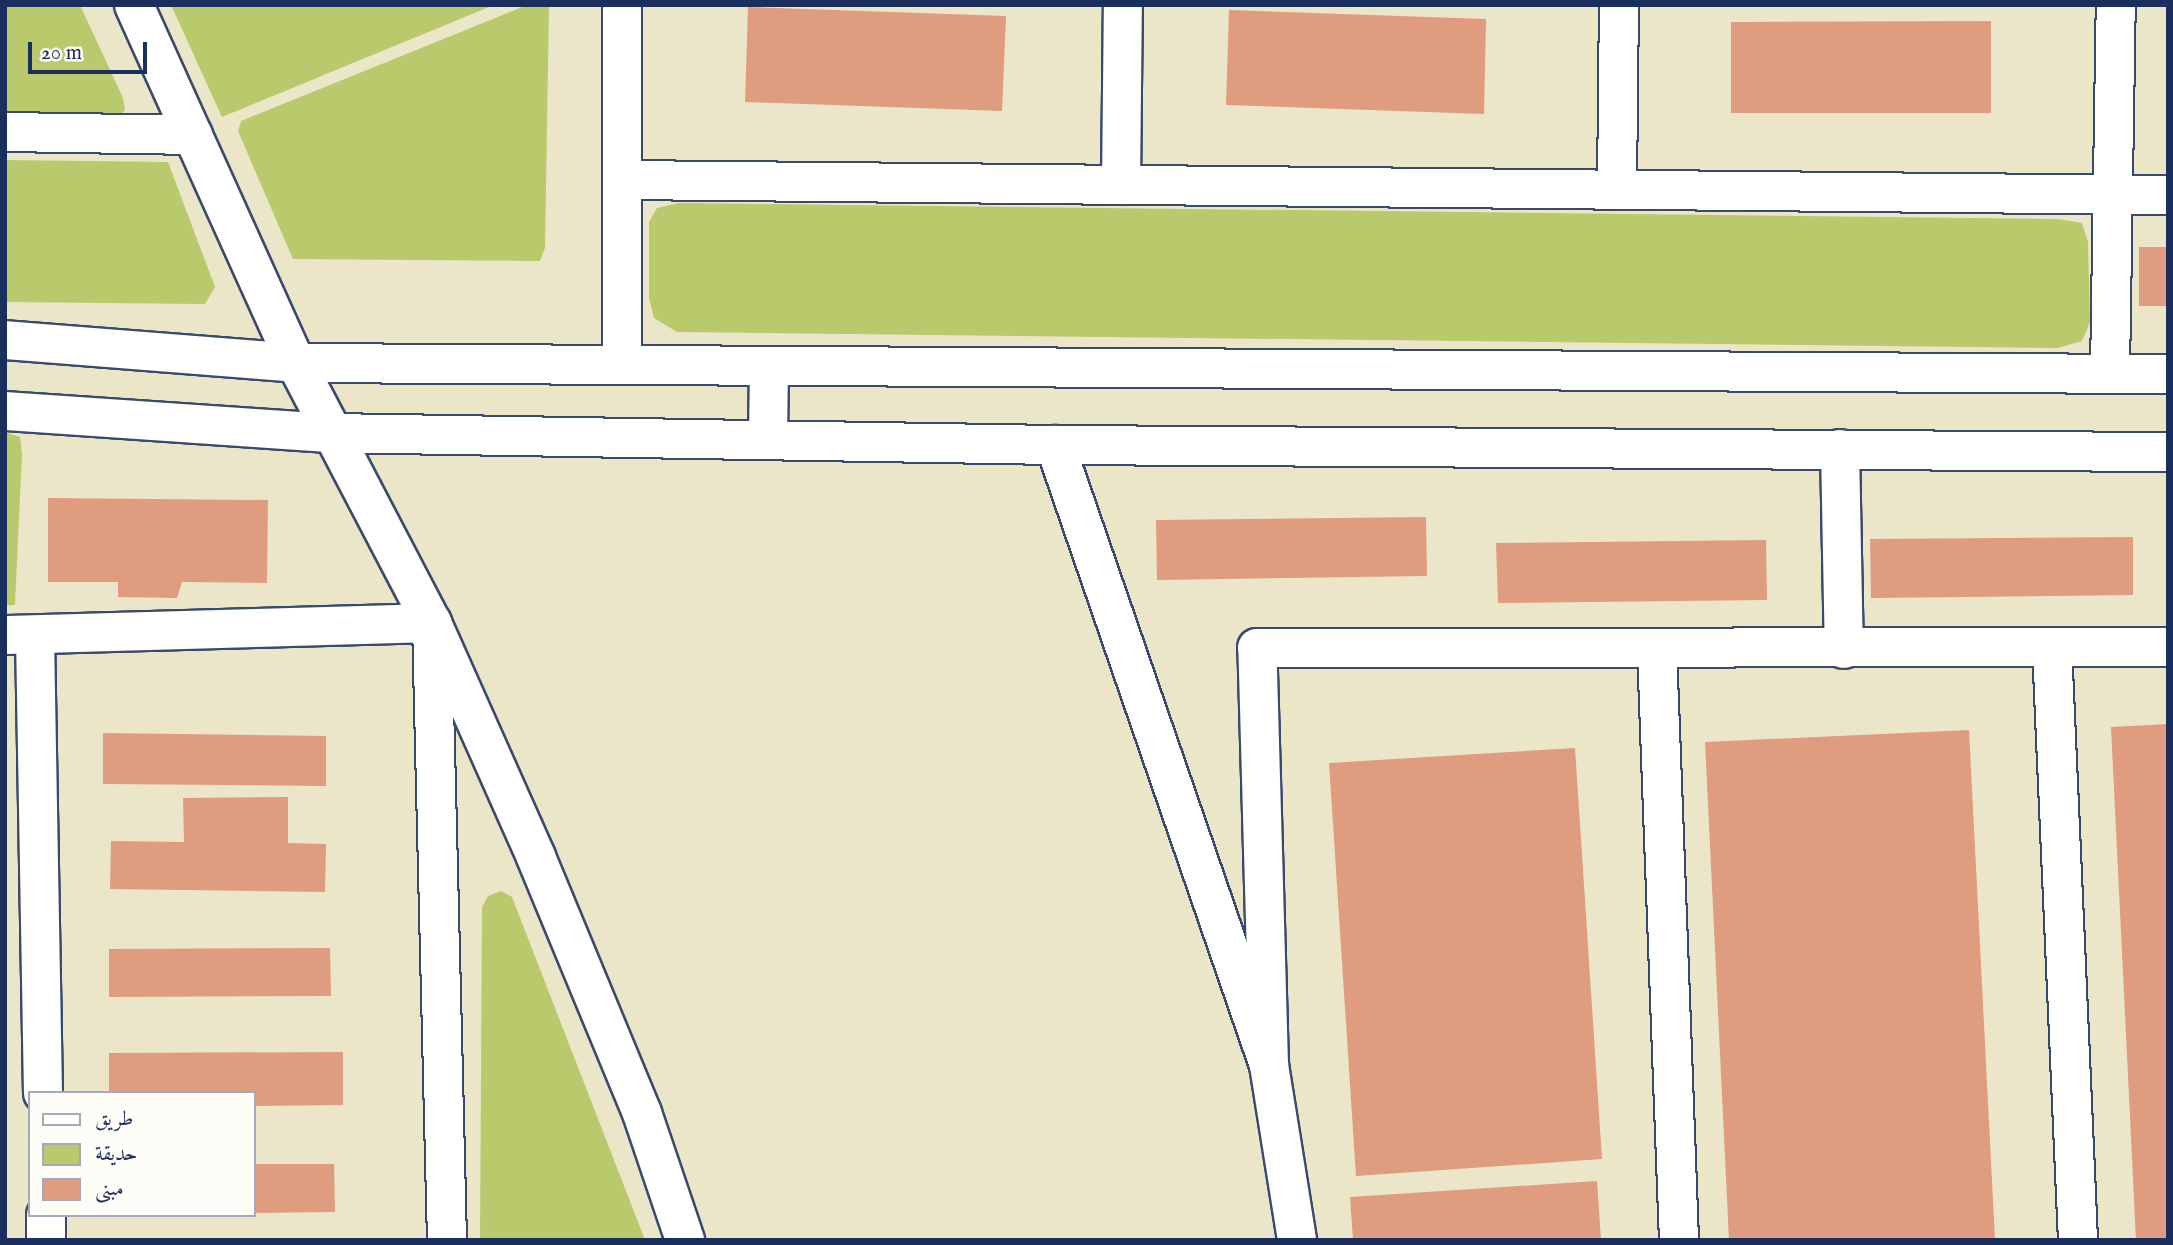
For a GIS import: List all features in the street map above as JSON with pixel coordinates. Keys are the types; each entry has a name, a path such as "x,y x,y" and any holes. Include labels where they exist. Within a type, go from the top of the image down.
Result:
{"street":[{"path":"134,5 296,363 432,623 536,856 642,1113 685,1240"},
{"path":"621,5 622,362"},
{"path":"1121,185 1123,5"},
{"path":"1617,189 1619,5"},
{"path":"2110,372 2115,195 2116,5"},
{"path":"5,132 193,135"},
{"path":"622,180 2168,195"},
{"path":"5,340 296,363 622,362 769,366 2168,374"},
{"path":"768,438 769,366"},
{"path":"5,411 331,433 768,438 1055,446 2168,452"},
{"path":"1055,446 1269,1065"},
{"path":"1840,449 1844,649"},
{"path":"43,1091 20,636 432,623"},
{"path":"432,623 447,1240"},
{"path":"2052,647 2078,1240"},
{"path":"1297,1240 1269,1065 1257,648 2168,647"},
{"path":"1657,649 1679,1240"},
{"path":"46,1217 46,1240"}],"green space":[{"path":"5,5 80,5 123,98 125,109 120,117 5,120"},
{"path":"171,5 494,5 222,117"},
{"path":"527,5 549,6 545,248 540,261 293,259 238,131 241,121"},
{"path":"5,160 168,162 215,287 205,304 5,302"},
{"path":"679,203 2059,219 2082,223 2088,242 2090,322 2082,341 2058,348 677,332 654,318 649,298 649,222 657,208"},
{"path":"5,432 20,437 22,454 15,605 5,605"},
{"path":"501,891 512,897 645,1240 480,1240 482,907 488,896"}],"building":[{"path":"748,7 1006,16 1002,111 745,102"},
{"path":"1229,10 1486,19 1484,114 1226,105"},
{"path":"1991,21 1991,113 1731,113 1731,22"},
{"path":"2139,247 2168,247 2168,306 2139,306"},
{"path":"48,498 268,500 267,583 182,582 177,598 118,597 118,582 48,582"},
{"path":"1426,517 1427,576 1157,580 1156,520"},
{"path":"2133,537 2133,595 1871,598 1870,539"},
{"path":"1766,540 1767,600 1498,603 1496,543"},
{"path":"2168,724 2168,1240 2136,1240 2111,727"},
{"path":"1969,730 1995,1240 1729,1240 1705,742"},
{"path":"103,733 326,736 326,786 103,784"},
{"path":"1575,748 1602,1159 1356,1176 1329,763"},
{"path":"288,797 288,843 326,844 325,892 110,889 111,841 184,842 183,798"},
{"path":"330,948 331,996 109,997 109,949"},
{"path":"343,1052 343,1105 256,1106 256,1091 109,1091 109,1053"},
{"path":"256,1164 334,1164 335,1212 256,1213"},
{"path":"1597,1181 1601,1240 1353,1240 1350,1197"}]}
